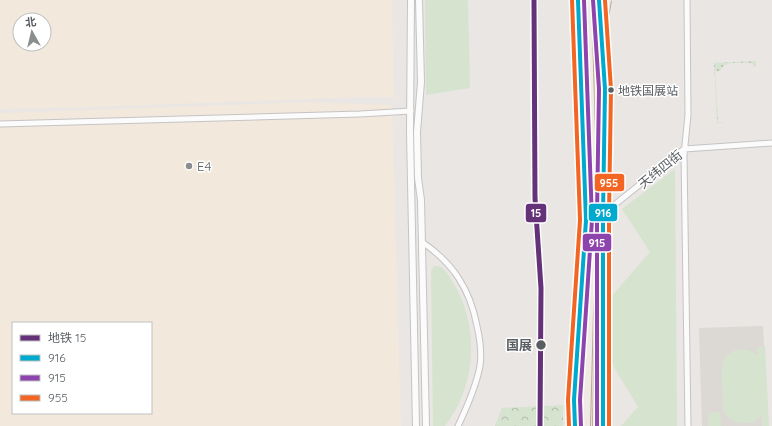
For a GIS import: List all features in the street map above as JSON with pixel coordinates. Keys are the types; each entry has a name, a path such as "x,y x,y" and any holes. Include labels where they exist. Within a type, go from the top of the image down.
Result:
{"highway":[{"path":"586,426 589,313 594,233 587,0"},
{"path":"596,0 601,232 597,426"},
{"path":"598,51 607,0"}],"main road":[{"path":"575,426 574,400 586,220 578,0"},
{"path":"599,0 606,88 603,214 603,426"}],"street":[{"path":"410,0 410,111 416,426"},
{"path":"419,0 421,82 416,132 418,178 421,200 426,426"},
{"path":"688,0 688,115 684,149 688,426"},
{"path":"0,124 360,114 410,111"},
{"name":"天纬四街","path":"603,214 684,149 772,143"},
{"path":"422,242 438,253 464,286 475,314 481,344 480,365 476,382 469,403 458,426"}],"shaded area":[{"path":"0,0 392,0 394,97 0,109"},
{"path":"310,102 392,105 401,426 0,426 0,113"},
{"path":"763,326 768,426 702,426 699,328"}],"green space":[{"path":"425,0 468,0 470,88 426,95"},
{"path":"756,61 756,67 751,63 733,63 725,65 720,71 715,71 718,122 723,123 717,123 714,63"},
{"path":"675,169 677,426 621,426 638,407 597,339 597,313 650,252 622,209"},
{"path":"434,266 443,268 452,281 461,298 471,335 469,373 464,392 456,410 445,426 433,426 431,271"},
{"path":"765,346 769,426 762,426 762,415 755,422 735,422 727,417 723,409 722,375 724,359 730,353 740,349 748,350 758,355 757,347"},
{"path":"563,405 563,426 495,426 502,408"},
{"path":"720,412 721,426 708,426 708,413"}],"metro line":[{"name":"15","path":"534,0 535,198 541,288 540,426"}],"transit line":[{"name":"955","path":"569,426 568,400 580,220 572,0"},
{"name":"916","path":"575,426 574,400 586,220 578,0"},
{"name":"915","path":"581,426 580,400 592,220 584,0"},
{"name":"915","path":"593,0 599,89 597,214 597,426"},
{"name":"916","path":"599,0 605,89 603,214 603,426"},
{"name":"955","path":"605,0 611,89 609,214 609,426"}],"place":[{"name":"地铁国展站","path":"611,90"},
{"name":"E4","path":"189,166"},
{"name":"国展","path":"541,345"}]}
